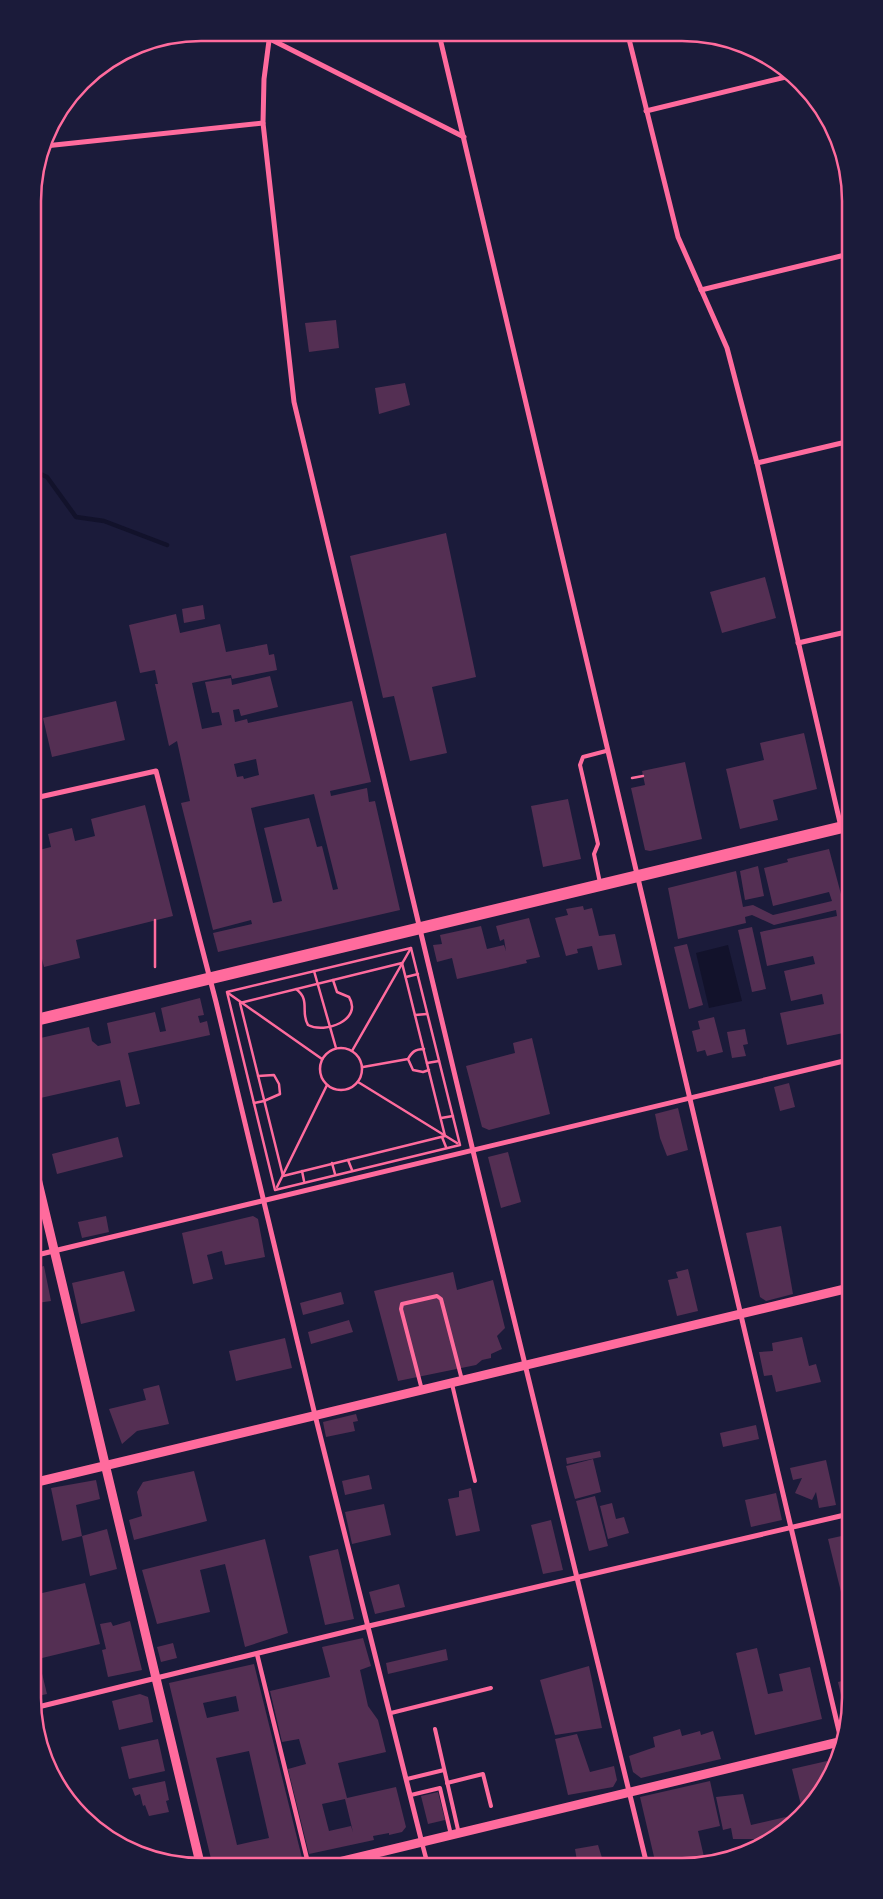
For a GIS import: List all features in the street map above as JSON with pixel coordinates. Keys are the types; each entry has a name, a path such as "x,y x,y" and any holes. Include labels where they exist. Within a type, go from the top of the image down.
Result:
{"main road":[{"path":"41,1019 600,883 842,828"}],"street":[{"path":"270,41 264,79 263,123 294,402 419,927 579,1578 645,1858"},
{"path":"274,41 464,137"},
{"path":"441,41 688,1099 839,1729"},
{"path":"629,41 678,237 726,348 757,463 798,643 842,817"},
{"path":"646,111 783,78"},
{"path":"51,145 263,123"},
{"path":"701,290 842,256"},
{"path":"757,463 842,443"},
{"path":"798,643 842,633"},
{"path":"42,797 156,771 265,1201 315,1415 426,1858"},
{"path":"41,1255 841,1062"},
{"path":"41,1196 158,1678 199,1858"},
{"path":"41,1481 841,1290"},
{"path":"42,1705 369,1626 841,1516"},
{"path":"257,1654 307,1858"},
{"path":"356,1858 835,1744"}],"lane":[{"path":"600,883 594,854 598,844 580,765 583,757 606,751"},
{"path":"422,1390 401,1306 434,1296 441,1299 462,1380"},
{"path":"452,1383 475,1481"},
{"path":"391,1713 491,1688"},
{"path":"435,1729 447,1782 455,1836"},
{"path":"407,1779 444,1770"},
{"path":"447,1782 483,1774 491,1806"},
{"path":"411,1795 440,1788 455,1836"}],"path":[{"path":"632,778 643,776"},
{"path":"155,920 155,967"},
{"path":"352,1051 411,948"},
{"path":"227,992 411,948"},
{"path":"411,948 460,1145"},
{"path":"402,963 441,1118 446,1148"},
{"path":"240,1003 402,963"},
{"path":"314,971 336,1048"},
{"path":"406,977 418,974"},
{"path":"296,989 304,995 306,1001 304,1012 308,1025 313,1028 330,1026 346,1020 351,1015 353,1008 349,998 337,992 333,980"},
{"path":"227,992 322,1059"},
{"path":"227,992 275,1190"},
{"path":"240,1003 283,1176"},
{"path":"415,1015 427,1014"},
{"path":"336,1048 352,1051 358,1055 362,1067 358,1082 346,1090 340,1090 327,1085 320,1073 322,1059 336,1048"},
{"path":"424,1049 411,1052 408,1059 413,1070 423,1072 429,1070"},
{"path":"362,1067 408,1059"},
{"path":"427,1063 439,1061"},
{"path":"254,1103 280,1094 279,1084 274,1075 258,1076"},
{"path":"358,1082 460,1145"},
{"path":"275,1190 327,1085"},
{"path":"441,1118 452,1116"},
{"path":"283,1176 444,1136"},
{"path":"275,1190 460,1145"},
{"path":"348,1160 352,1171"},
{"path":"332,1163 335,1175"},
{"path":"302,1171 305,1183"}],"shaded area":[{"path":"728,945 742,1001 709,1008 696,953"}],"building":[{"path":"336,320 339,348 309,352 305,323"},
{"path":"405,383 410,405 379,414 375,388"},
{"path":"446,533 476,677 432,687 447,753 410,761 394,696 383,698 350,556"},
{"path":"765,577 776,618 722,633 710,592"},
{"path":"203,605 205,619 184,623 182,609"},
{"path":"176,614 180,633 220,624 226,652 267,644 269,655 274,654 277,670 232,679 231,675 192,683 202,729 222,725 219,712 212,713 205,682 231,678 232,685 270,676 278,707 241,716 239,709 233,710 235,722 247,719 248,723 352,701 371,782 330,791 331,796 367,788 369,802 375,801 400,910 218,952 213,933 252,924 251,920 213,930 181,803 190,801 177,741 169,746 155,684 158,684 155,670 140,673 129,625","holes":["256,759 259,775 244,779 243,776 237,777 234,764","314,794 338,889 333,890 322,846 317,847 309,818 264,828 282,901 273,903 251,808"]},
{"path":"116,701 125,740 52,757 43,718"},
{"path":"804,733 817,789 773,800 778,820 740,829 726,769 764,760 760,743"},
{"path":"685,762 702,839 650,851 645,850 631,788 645,785 642,771"},
{"path":"568,799 581,859 543,867 531,806"},
{"path":"145,805 173,916 76,940 80,958 44,967 41,957 42,849 51,847 48,834 72,828 75,841 95,836 91,819"},
{"path":"829,849 842,896 841,1033 787,1045 780,1013 824,1004 822,994 791,1001 784,971 815,964 813,956 767,966 760,932 837,916 836,910 774,925 752,915 745,917 746,923 678,939 668,888 736,871 743,907 753,905 773,915 832,901 829,892 773,906 764,868 788,862 787,859"},
{"path":"758,866 764,896 745,900 740,871"},
{"path":"583,906 584,910 592,908 599,936 615,934 622,965 598,970 592,946 577,949 578,953 566,956 555,918 568,915 566,909"},
{"path":"529,918 540,957 526,960 527,963 457,979 452,958 437,962 433,945 442,944 440,935 481,926 487,949 504,945 506,951 504,939 500,941 496,926"},
{"path":"752,927 766,989 752,992 738,930"},
{"path":"687,944 703,1005 689,1009 674,947"},
{"path":"200,998 204,1015 198,1016 200,1023 207,1021 210,1035 128,1053 140,1104 126,1107 120,1080 41,1098 41,1038 89,1027 92,1041 98,1046 111,1043 107,1023 155,1012 160,1032 166,1031 161,1008"},
{"path":"714,1017 723,1052 707,1056 705,1050 697,1052 692,1031 700,1029 698,1021"},
{"path":"745,1029 748,1044 743,1045 746,1056 732,1058 727,1032"},
{"path":"532,1038 550,1114 489,1130 482,1127 466,1066 515,1053 513,1043"},
{"path":"789,1083 795,1107 780,1111 774,1087"},
{"path":"678,1108 688,1150 667,1156 660,1138 655,1114"},
{"path":"118,1137 123,1157 57,1174 52,1154"},
{"path":"508,1152 521,1202 501,1208 488,1157"},
{"path":"106,1216 109,1232 82,1238 78,1222"},
{"path":"253,1216 258,1219 265,1257 225,1265 222,1251 207,1255 213,1279 193,1284 182,1233"},
{"path":"781,1226 793,1294 766,1301 760,1297 746,1233"},
{"path":"44,1266 51,1301 41,1302 41,1267"},
{"path":"688,1269 698,1311 677,1316 668,1280 678,1278 676,1272"},
{"path":"124,1271 135,1311 81,1324 72,1283"},
{"path":"453,1272 457,1290 493,1280 505,1328 497,1336 502,1349 491,1354 491,1358 482,1360 476,1365 398,1381 374,1291"},
{"path":"341,1292 344,1304 303,1315 300,1303"},
{"path":"349,1320 353,1332 311,1344 308,1332"},
{"path":"802,1337 809,1366 816,1364 821,1382 776,1392 772,1375 764,1376 759,1352 773,1351 772,1343"},
{"path":"285,1338 292,1368 236,1381 229,1351"},
{"path":"159,1385 169,1424 137,1431 122,1444 109,1409 146,1400 143,1389"},
{"path":"356,1414 358,1421 353,1422 355,1431 326,1437 323,1422"},
{"path":"756,1425 759,1439 723,1447 720,1433"},
{"path":"600,1451 601,1457 567,1464 566,1458"},
{"path":"593,1459 601,1492 575,1499 566,1466"},
{"path":"826,1460 836,1505 819,1508 816,1492 812,1500 795,1493 802,1478 793,1480 790,1468"},
{"path":"194,1471 207,1521 134,1540 129,1520 142,1516 137,1492 143,1482"},
{"path":"369,1475 372,1489 345,1495 342,1481"},
{"path":"96,1480 100,1499 76,1505 82,1536 62,1541 51,1488"},
{"path":"471,1488 480,1531 456,1536 448,1499 459,1497 459,1491"},
{"path":"776,1493 782,1520 751,1527 745,1500"},
{"path":"595,1496 608,1546 589,1551 576,1501"},
{"path":"612,1503 616,1519 624,1517 629,1533 608,1539 600,1506"},
{"path":"384,1504 391,1535 352,1544 345,1512"},
{"path":"551,1520 563,1570 543,1574 531,1525"},
{"path":"107,1529 117,1569 90,1576 82,1536"},
{"path":"841,1536 841,1592 828,1539"},
{"path":"265,1539 288,1633 245,1647 225,1564 200,1570 210,1612 157,1624 142,1570"},
{"path":"338,1549 354,1619 325,1625 309,1556"},
{"path":"85,1583 100,1644 41,1658 41,1593"},
{"path":"399,1584 405,1607 375,1614 369,1592"},
{"path":"130,1621 142,1670 108,1677 102,1650 106,1649 100,1624 111,1622 113,1626"},
{"path":"363,1638 371,1666 360,1670 368,1706 378,1720 386,1752 338,1763 347,1798 396,1787 406,1827 402,1832 373,1836 374,1840 309,1854 288,1769 306,1764 299,1739 282,1742 270,1691 330,1677 322,1647","holes":["345,1799 353,1832 351,1826 329,1831 322,1804"]},
{"path":"173,1643 177,1658 161,1662 157,1647"},
{"path":"757,1648 768,1694 783,1691 779,1674 810,1667 822,1719 755,1735 736,1653"},
{"path":"446,1649 448,1660 388,1674 386,1663"},
{"path":"254,1664 302,1858 211,1858 169,1683","holes":["236,1696 239,1711 207,1718 203,1703","249,1751 269,1838 237,1845 216,1758"]},
{"path":"589,1666 602,1728 555,1735 540,1680"},
{"path":"41,1669 47,1694 41,1695"},
{"path":"841,1681 841,1695 838,1682"},
{"path":"140,1694 148,1697 153,1722 119,1730 112,1701"},
{"path":"680,1729 682,1736 700,1731 701,1735 713,1731 721,1759 641,1778 633,1772 629,1756 655,1747 653,1737"},
{"path":"577,1734 590,1772 614,1766 617,1780 613,1787 568,1795 555,1739"},
{"path":"158,1739 165,1771 129,1779 121,1747"},
{"path":"827,1761 828,1764 815,1787 801,1804 792,1769"},
{"path":"165,1781 169,1800 166,1801 169,1812 149,1816 145,1805 143,1806 140,1794 135,1796 132,1788"},
{"path":"710,1781 720,1826 698,1831 704,1856 654,1858 640,1797"},
{"path":"438,1792 445,1820 428,1824 421,1796"},
{"path":"743,1794 751,1825 789,1816 771,1831 754,1840 733,1839 731,1828 723,1830 716,1797"},
{"path":"598,1845 602,1858 576,1858 575,1849"}],"waterway":[{"path":"42,475 47,477 76,517 104,521 167,545"}]}
